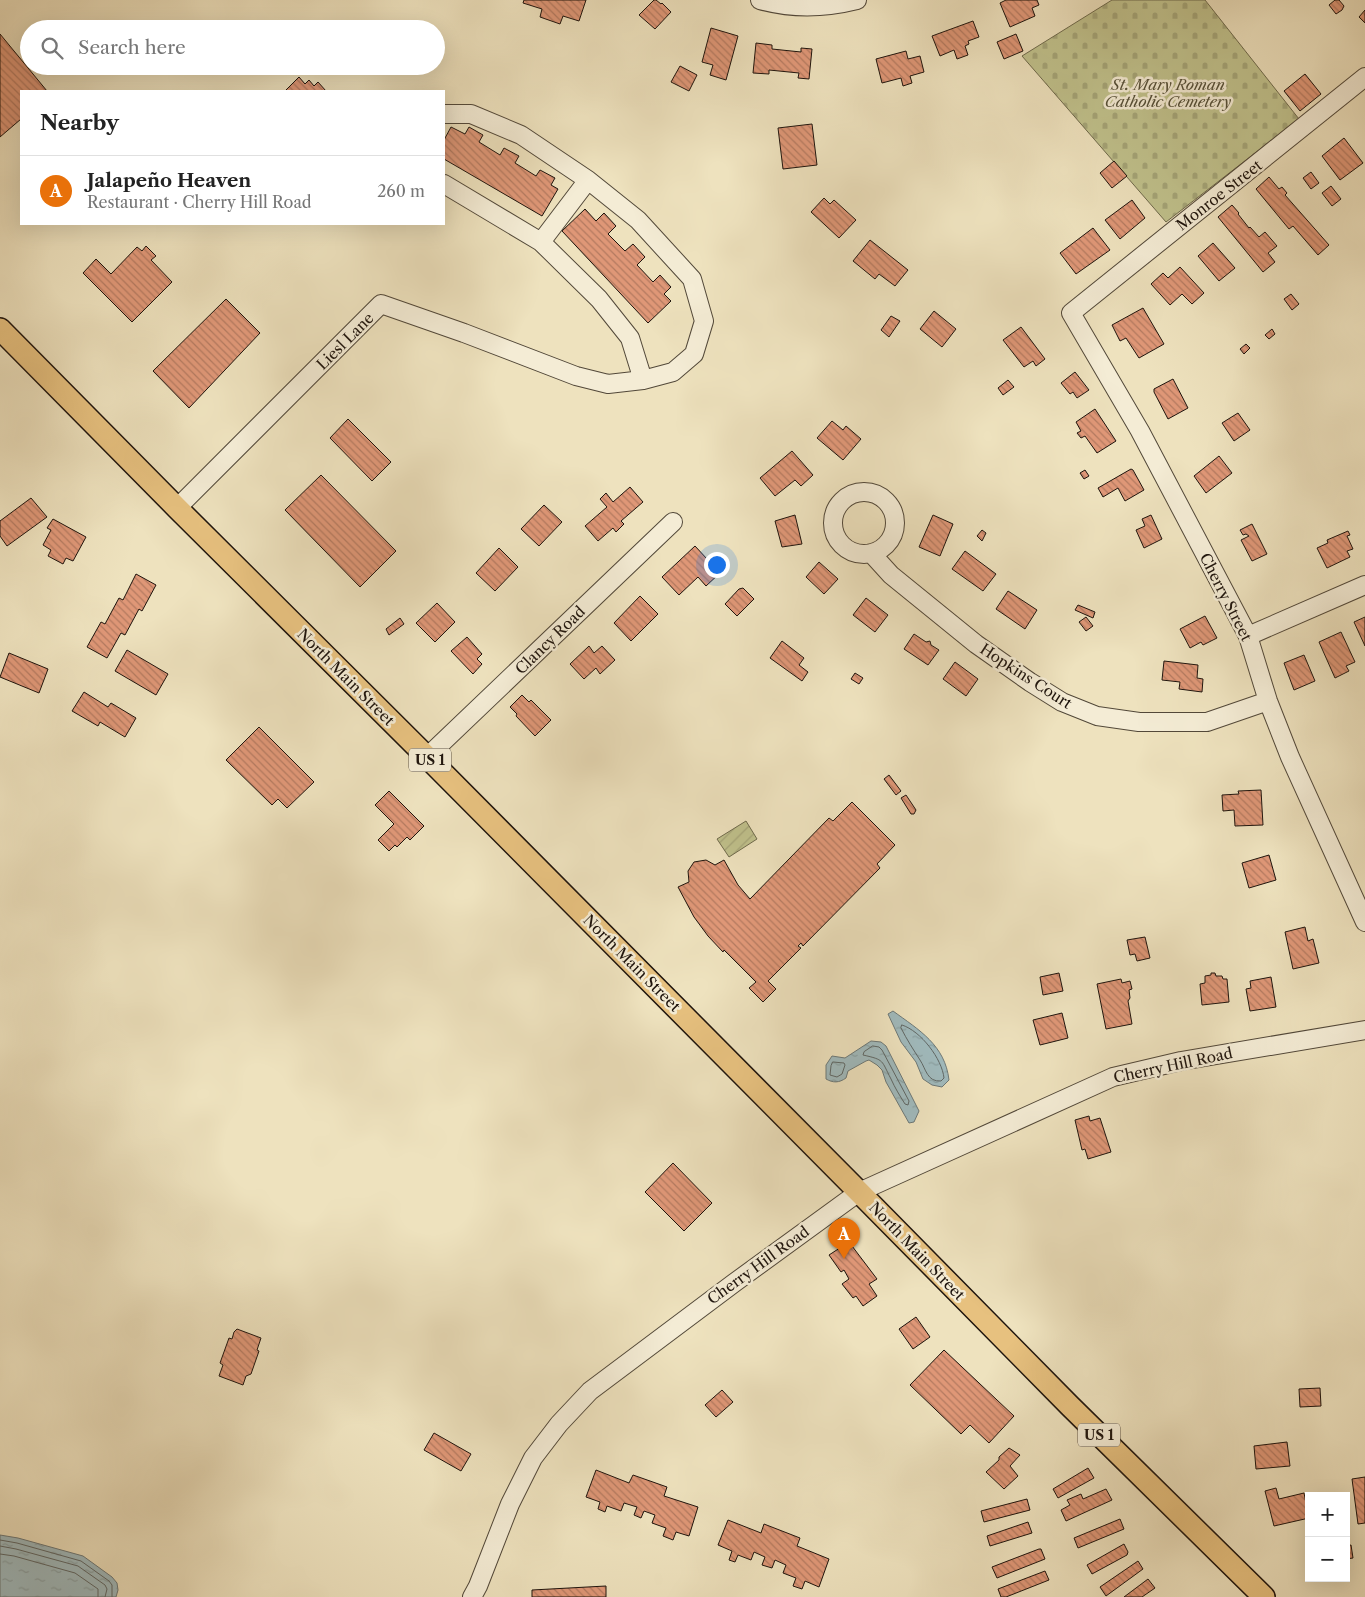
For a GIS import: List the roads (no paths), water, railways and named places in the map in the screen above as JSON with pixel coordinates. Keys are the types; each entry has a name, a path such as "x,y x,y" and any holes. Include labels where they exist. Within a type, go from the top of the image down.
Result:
{"main road":[{"name":"North Main Street","path":"0,329 1070,1406 1264,1597"}],"street":[{"path":"760,0 773,4 813,7 836,5 857,0"},
{"name":"Monroe Street","path":"1071,312 1365,77"},
{"name":"Liesl Lane","path":"177,508 381,304 464,333 576,376 608,384 643,380 673,372 694,354 704,321 692,279 638,220 588,180 521,135 471,114 445,114"},
{"path":"541,242 588,180"},
{"path":"445,185 541,242 599,299 630,338 643,380"},
{"name":"Cherry Street","path":"1071,312 1140,431 1248,636 1268,701 1290,757 1365,922"},
{"name":"Clancy Road","path":"427,757 673,522"},
{"name":"Hopkins Court","path":"871,554 892,575 976,644 1062,702 1097,716 1139,722 1207,722 1268,701"},
{"path":"1248,636 1365,585"},
{"name":"Cherry Hill Road","path":"472,1597 510,1504 533,1458 571,1411 612,1374 859,1192 1112,1077 1181,1061 1365,1030"}],"water":[{"path":"893,1011 921,1032 942,1057 947,1068 949,1080 942,1087 932,1085 923,1079 916,1062 901,1042 888,1014"},
{"path":"871,1041 881,1042 886,1046 919,1111 914,1122 909,1123 886,1082 882,1070 869,1060 848,1071 846,1078 841,1081 834,1082 826,1079 826,1065 832,1056 845,1058"},
{"path":"0,1535 18,1538 83,1556 112,1577 117,1583 116,1597 0,1597"}],"place":[{"name":"Jalapeño Heaven","path":"844,1259"}],"park label":[{"name":"St. Mary Roman Catholic Cemetery","path":"1168,92"}]}
